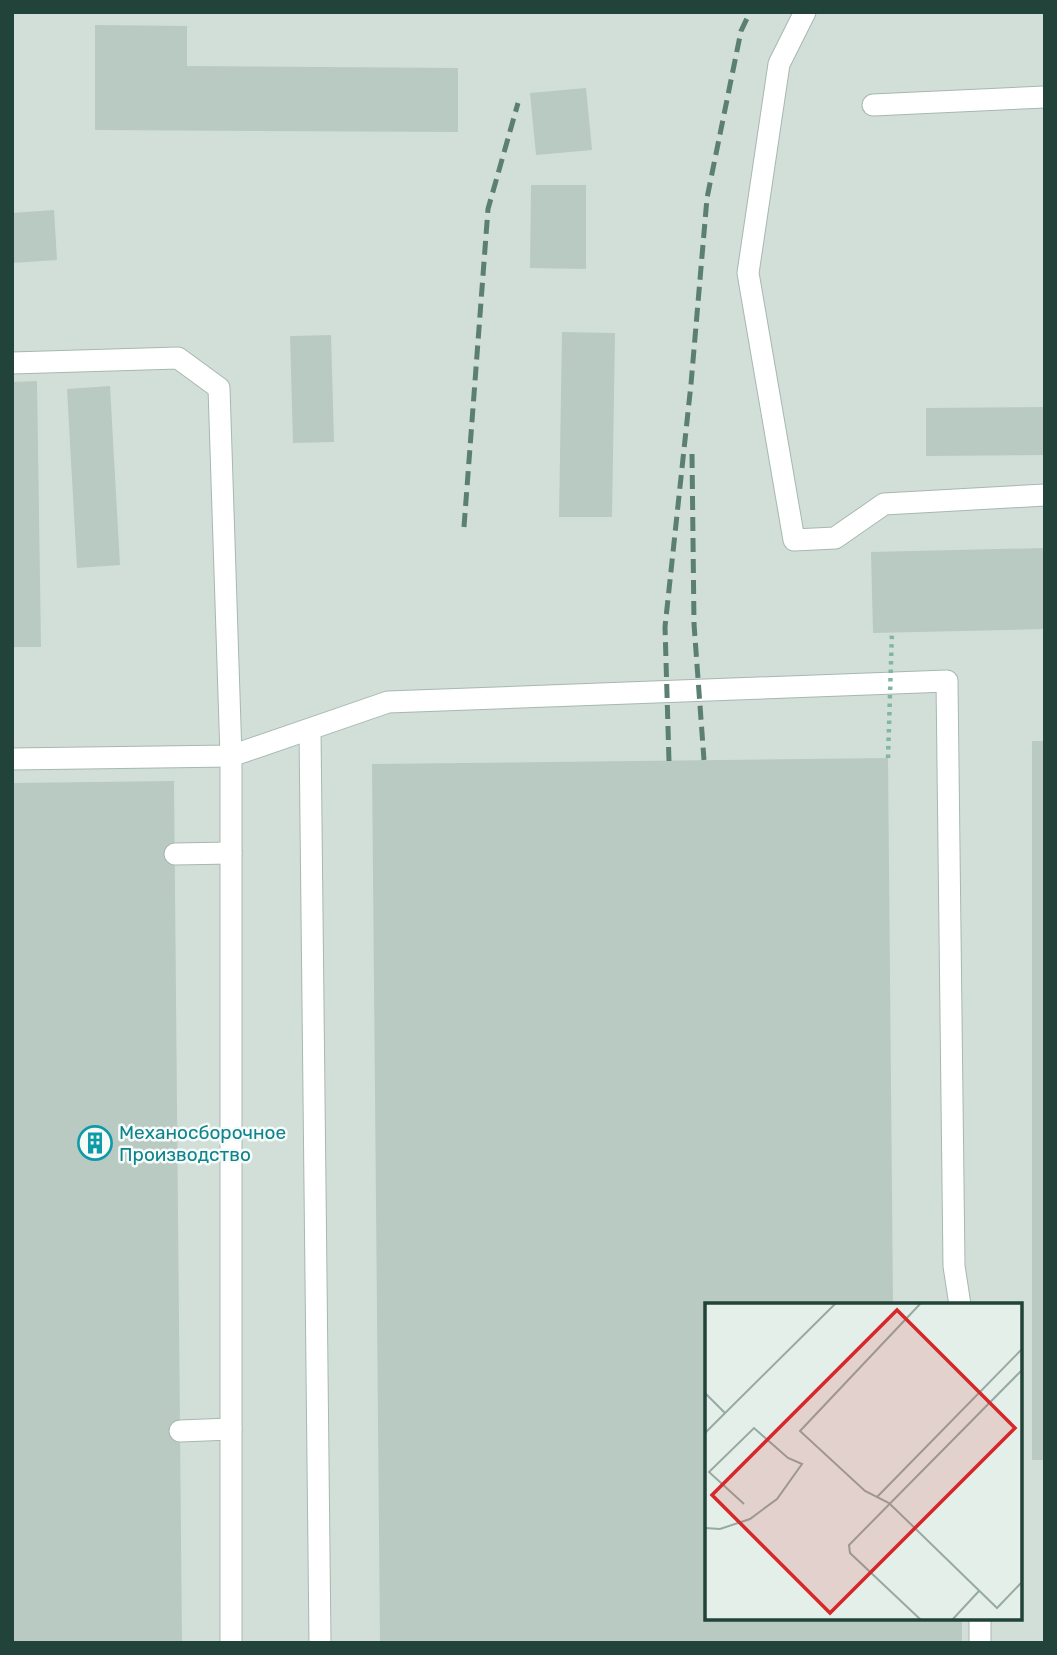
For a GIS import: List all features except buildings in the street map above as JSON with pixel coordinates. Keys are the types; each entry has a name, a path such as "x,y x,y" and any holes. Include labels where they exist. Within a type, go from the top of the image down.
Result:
{"lane":[{"path":"805,12 779,64 748,273 794,540 835,538 884,504 1045,495"},
{"path":"873,105 1045,97"},
{"path":"12,363 178,358 219,387 231,756 231,1643"},
{"path":"12,759 231,756 388,702 947,681 954,1266 960,1303"},
{"path":"310,730 320,1643"},
{"path":"175,854 231,853"},
{"path":"180,1431 231,1429"},
{"path":"980,1620 980,1643"}],"path":[{"path":"888,758 892,631"}],"shaded area":[{"path":"12,12 1045,12 1045,1643 12,1643"}],"railway":[{"path":"669,761 665,627 691,384 707,198 741,31 750,12"},
{"path":"464,527 488,209 518,103"},
{"path":"692,454 694,624 704,760"}],"place":[{"name":"Механосборочное Производство","path":"95,1143"}]}
